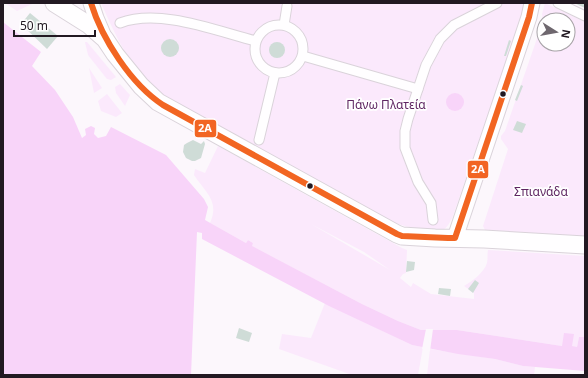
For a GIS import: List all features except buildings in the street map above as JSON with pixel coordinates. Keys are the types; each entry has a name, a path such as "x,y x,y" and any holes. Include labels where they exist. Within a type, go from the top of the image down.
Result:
{"main road":[{"path":"59,6 89,25 105,39 115,54 146,92 158,102 397,234 402,236 585,245"}],"street":[{"path":"59,6 75,9 83,3"},
{"path":"90,3 105,39"},
{"path":"433,220 431,203 418,182 405,148 406,129 418,89 432,51 444,34 450,28 497,3"},
{"path":"454,238 529,17 532,3"},
{"path":"558,3 585,16"},
{"path":"284,25 287,6"},
{"path":"120,23 151,19 174,20 256,41"},
{"path":"284,25 292,28 298,34 303,44 302,56 299,63 293,69 285,73 275,73 259,64 255,53 256,41 263,31 268,28 284,25"},
{"path":"302,56 418,89"},
{"path":"259,140 275,73"}],"green space":[{"path":"5,3 30,3 32,4 17,11"},
{"name":"Πάνω Πλατεία","path":"101,3 526,3 453,216 444,229 425,230 390,221 167,98 144,78 135,67 120,43"},
{"name":"Σπιανάδα","path":"545,3 564,12 543,12"},
{"name":"Σπιανάδα","path":"576,18 585,22 585,238 486,232 483,226 508,149 501,139 501,136 505,131 536,41 536,52 576,52"},
{"path":"85,42 87,42 116,77 111,80 107,79 88,55"},
{"path":"89,68 102,88 94,93"},
{"path":"120,84 130,95 125,106 116,93 115,87"},
{"path":"107,94 122,113 116,117 101,111 98,101"},
{"path":"218,146 407,250 406,273 400,278 411,287 413,283 431,294 474,299 474,293 464,286 481,273 485,267 487,263 488,250 585,256 585,337 579,337 577,347 562,346 457,330 421,330 398,321 362,304 251,246 253,243 248,240 246,243 210,223 213,215 213,209 210,197 194,175 195,169 205,173","holes":["311,224 364,252 390,270"]},
{"path":"325,303 412,345 423,347 418,375 352,375 279,349 282,334 311,338"},
{"path":"430,349 535,367 534,375 427,375"}],"shaded area":[{"path":"3,22 41,52 32,66 55,90 73,117 82,138 86,135 85,129 91,126 95,128 94,134 98,138 106,136 111,127 166,155 204,199 208,207 205,220 246,243 248,240 253,243 252,246 362,304 421,330 457,330 562,346 564,333 574,334 572,346 577,347 579,337 585,337 585,371 523,366 495,359 458,354 412,345 329,306 202,239 202,233 197,232 191,375 3,375"},
{"path":"455,93 461,96 464,102 461,108 455,111 449,108 446,102 449,96"}],"pier":[{"path":"426,329 433,329 430,351 422,349"}],"transit line":[{"name":"2Α","path":"91,3 102,31 119,60 140,85 163,105 397,234 402,236 448,238 455,238 529,17 532,3"}]}
